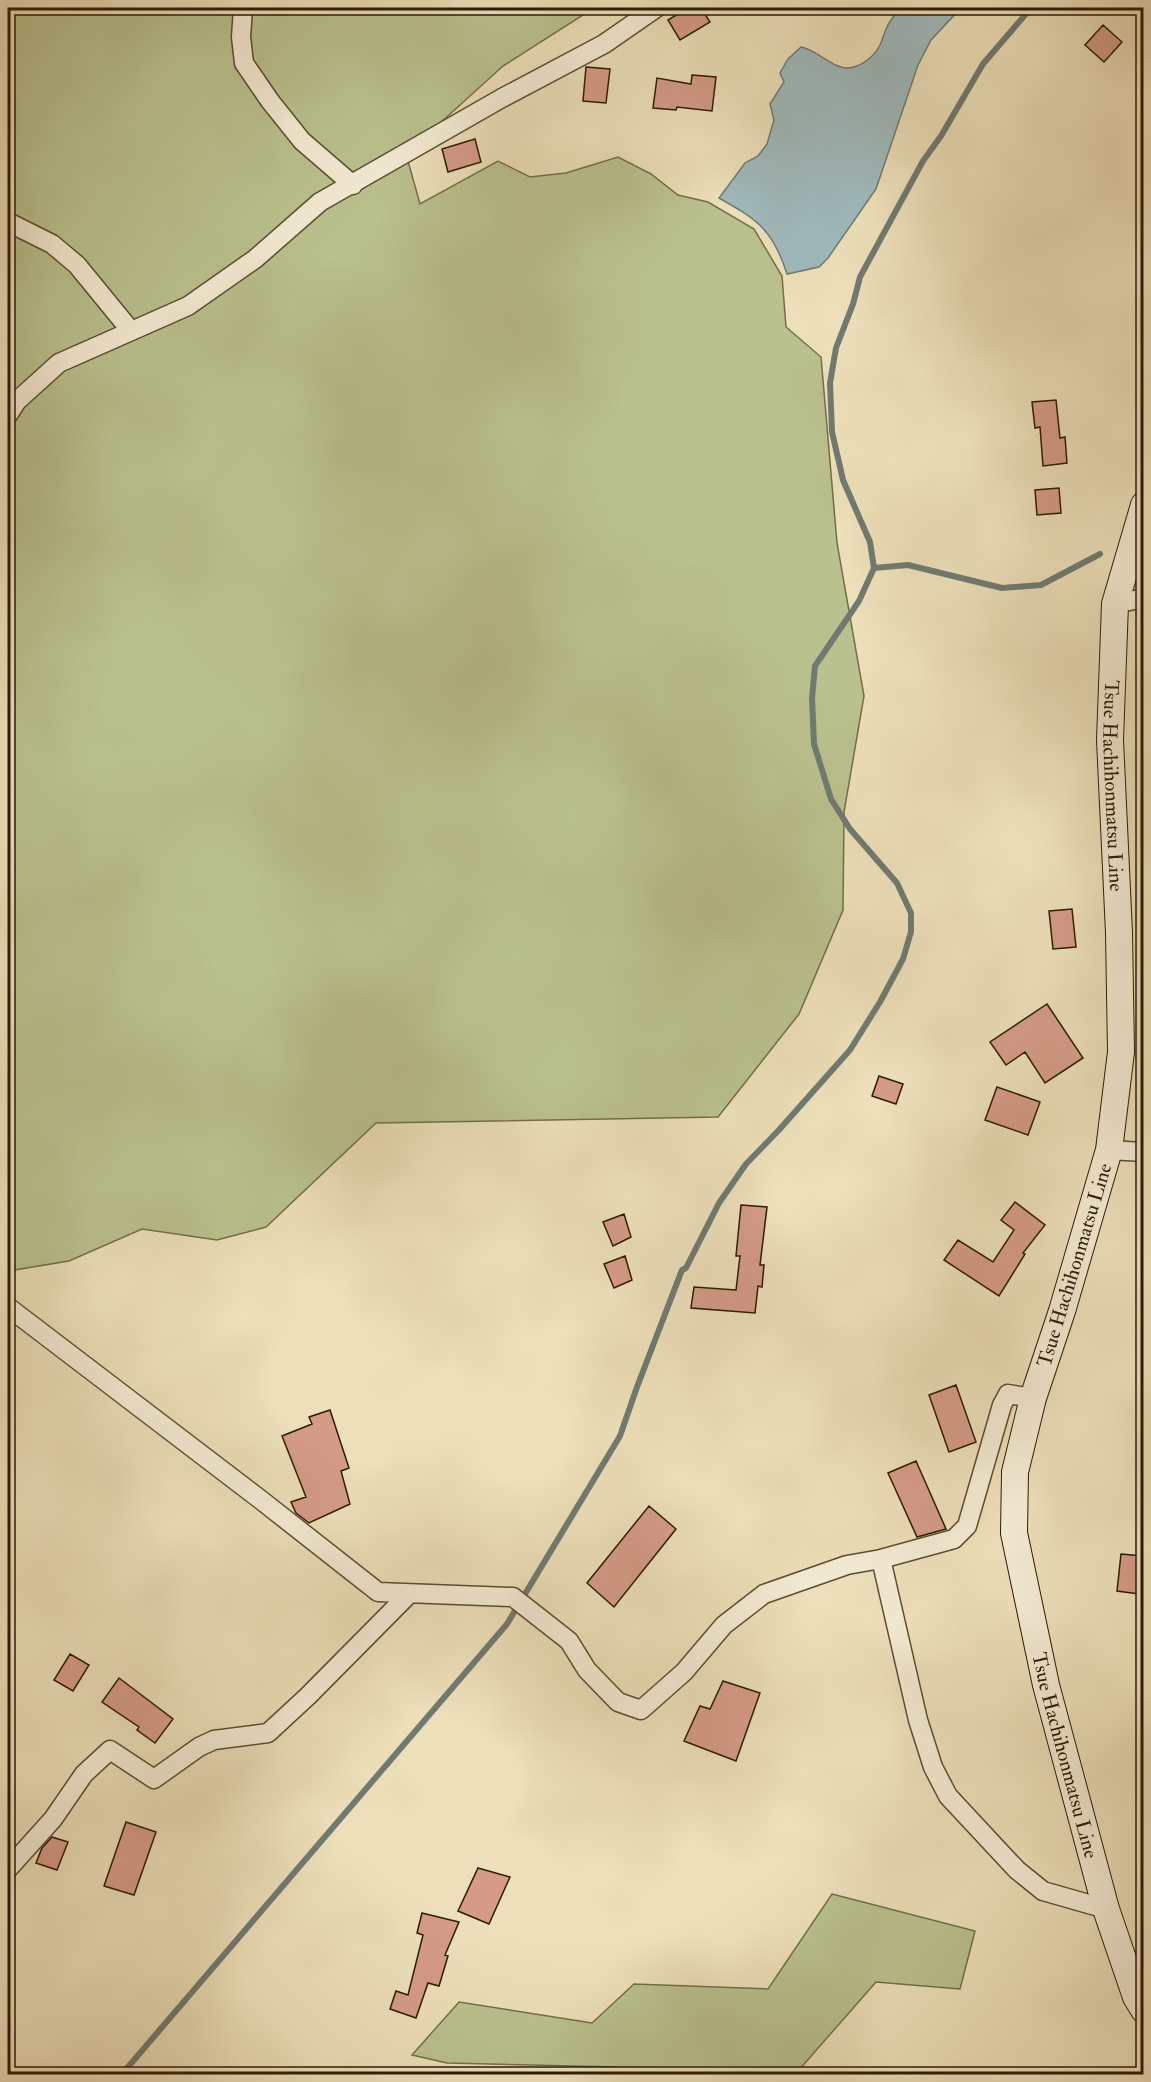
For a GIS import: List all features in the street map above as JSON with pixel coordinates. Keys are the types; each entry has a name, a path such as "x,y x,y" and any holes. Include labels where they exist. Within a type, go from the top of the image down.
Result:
{"main road":[{"name":"Tsue Hachihonmatsu Line","path":"1143,505 1115,604 1110,740 1119,933 1121,1052 1109,1150 1062,1311 1033,1398 1015,1473 1014,1533 1046,1685 1106,1910 1136,1997 1143,2010"}],"street":[{"path":"243,8 241,37 244,63 270,101 302,141 352,184"},
{"path":"8,415 17,400 59,363 188,306 255,259 320,202 502,98 604,44 656,8"},
{"path":"8,222 52,244 76,265 131,331"},
{"path":"1115,604 1143,598"},
{"path":"1109,1150 1143,1152"},
{"path":"8,1307 378,1592 513,1597 569,1641 587,1670 618,1702 641,1710 684,1672 724,1625 764,1594 847,1565 881,1559 954,1539 967,1526 1002,1405 1008,1394 1033,1398"},
{"path":"881,1559 918,1720 933,1767 948,1796 1017,1870 1043,1891 1106,1910"},
{"path":"8,1869 53,1819 84,1774 110,1750 154,1779 199,1747 214,1740 268,1733 409,1594"}],"green space":[{"path":"8,8 594,8 503,66 406,154 420,204 498,161 530,177 566,173 618,157 651,174 678,195 708,202 754,229 782,276 786,327 821,357 837,543 864,696 844,812 843,910 799,1014 718,1117 376,1123 266,1227 217,1240 142,1229 69,1261 8,1271"},
{"path":"832,1894 975,1931 960,1989 876,1982 798,2071 447,2063 412,2055 459,2002 592,2023 634,1984 768,1989"}],"water":[{"path":"900,8 961,8 931,40 918,65 876,189 828,258 819,267 787,274 770,236 754,220 719,198 745,163 758,156 767,144 774,120 770,104 784,82 780,73 788,59 801,47 811,50 838,66 850,68 856,66 868,60 877,50 888,24"}],"building":[{"path":"688,8 701,8 710,22 680,40 668,20"},
{"path":"1103,25 1122,42 1104,62 1085,45"},
{"path":"586,67 610,69 606,103 583,101"},
{"path":"692,75 716,77 712,111 677,107 676,110 653,108 657,78 691,84"},
{"path":"475,139 481,162 448,172 442,149"},
{"path":"1056,400 1060,438 1065,437 1067,463 1043,466 1040,427 1035,428 1032,402"},
{"path":"1059,488 1061,513 1037,515 1035,490"},
{"path":"1072,909 1076,947 1053,949 1049,911"},
{"path":"1047,1004 1083,1058 1045,1083 1025,1052 1006,1065 990,1042"},
{"path":"879,1076 903,1084 896,1104 872,1096"},
{"path":"997,1087 1040,1102 1028,1135 985,1120"},
{"path":"1015,1202 1045,1225 1023,1253 1025,1254 999,1296 944,1260 958,1240 993,1262 1014,1230 1001,1220"},
{"path":"741,1205 767,1207 760,1265 764,1265 762,1287 758,1286 755,1313 691,1308 694,1287 736,1290 740,1256 736,1256"},
{"path":"624,1214 631,1237 613,1246 603,1222"},
{"path":"625,1256 632,1280 614,1288 604,1264"},
{"path":"956,1385 976,1442 949,1452 929,1395"},
{"path":"330,1410 349,1468 341,1471 350,1504 309,1523 296,1513 291,1502 306,1497 282,1436 312,1424 309,1417"},
{"path":"916,1461 946,1529 917,1537 888,1473"},
{"path":"649,1506 676,1529 614,1607 587,1583"},
{"path":"1121,1554 1143,1556 1139,1594 1117,1591"},
{"path":"70,1654 89,1665 73,1691 54,1680"},
{"path":"119,1678 173,1719 155,1743 137,1730 139,1727 102,1702"},
{"path":"723,1681 760,1693 736,1761 684,1741 700,1706 710,1709"},
{"path":"126,1822 156,1832 134,1895 104,1886"},
{"path":"52,1837 68,1842 57,1870 36,1863 42,1848"},
{"path":"478,1868 510,1877 489,1924 458,1911"},
{"path":"422,1913 459,1922 445,1955 448,1956 439,1986 428,1983 416,2018 390,2009 396,1991 408,1995 423,1935 417,1933"}],"waterway":[{"path":"122,2074 507,1624 620,1436 682,1270 686,1268 719,1203 746,1164 850,1050 903,959 911,932 911,913 897,883 850,829 831,799 814,744 812,698 815,666 859,601 874,568 870,542 843,480 832,432 830,383 836,348 853,304 860,277 923,161 941,136 983,64 1031,8"},
{"path":"874,568 908,565 1002,588 1041,585 1100,554"}]}
